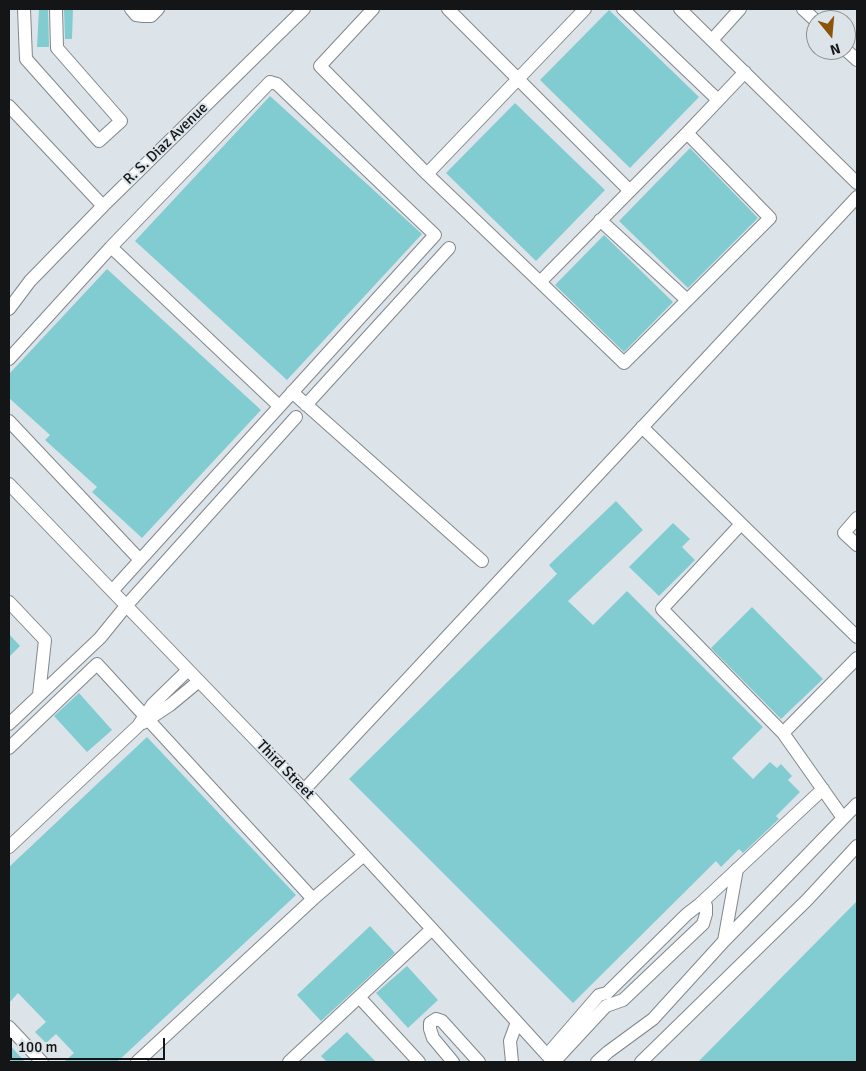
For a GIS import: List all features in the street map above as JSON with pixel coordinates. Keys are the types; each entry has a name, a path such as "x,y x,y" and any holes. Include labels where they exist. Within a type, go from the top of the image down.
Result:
{"street":[{"path":"24,9 26,59 99,141 121,121 57,48 56,9"},
{"path":"131,9 136,14 151,16 158,9"},
{"name":"R. S. Diaz Avenue","path":"9,298 30,281 103,206 304,9"},
{"path":"373,9 320,66 427,174 624,364 770,218 687,133"},
{"path":"448,9 629,190"},
{"path":"427,174 584,9"},
{"path":"623,9 718,100"},
{"path":"680,9 857,183"},
{"path":"712,40 740,9"},
{"path":"540,282 745,72"},
{"path":"9,359 111,248 270,82 277,84 434,234 112,591"},
{"path":"9,106 103,206"},
{"path":"304,790 857,197"},
{"path":"600,220 687,300"},
{"path":"111,248 279,406"},
{"path":"306,405 449,248"},
{"name":"R. S. Diaz Avenue","path":"9,309 30,281"},
{"path":"292,392 482,561"},
{"path":"9,724 100,638 126,606 296,417"},
{"path":"9,421 140,560"},
{"path":"642,427 857,638"},
{"name":"Third Street","path":"9,484 304,790 551,1059"},
{"path":"857,518 844,532 857,545"},
{"path":"741,524 662,609 783,733 843,818"},
{"path":"9,602 44,640 39,695"},
{"path":"783,733 857,658"},
{"path":"9,748 97,664 144,720 313,899"},
{"path":"144,720 153,704 188,670"},
{"path":"9,848 144,720 170,705 199,681"},
{"path":"551,1059 599,995 607,993 687,914 823,789"},
{"path":"597,1062 615,1046 653,1019 724,941 857,804"},
{"path":"641,1062 807,900 857,846"},
{"path":"137,1062 313,899 364,855"},
{"path":"724,941 737,869"},
{"path":"551,1059 606,1006 623,1000 703,924 706,906 700,904"},
{"path":"289,1062 432,929"},
{"path":"359,997 419,1062"},
{"path":"453,1062 433,1038 430,1023 436,1019 442,1021 480,1062"},
{"path":"512,1062 510,1041 517,1022"},
{"path":"9,1027 39,1061"}],"building":[{"path":"39,9 48,9 49,47 37,47"},
{"path":"64,9 73,9 72,39 65,39"},
{"path":"609,10 699,97 630,168 540,80"},
{"path":"270,96 422,234 287,380 135,241"},
{"path":"515,103 605,190 536,261 446,173"},
{"path":"690,148 758,218 688,288 619,221"},
{"path":"604,235 673,302 624,352 555,285"},
{"path":"107,269 261,410 142,538 92,492 97,487 45,440 50,435 9,398 9,374"},
{"path":"616,501 643,530 568,601 593,625 627,591 763,727 732,758 753,779 770,762 777,768 781,764 792,776 788,780 800,792 776,816 779,819 743,853 739,849 721,867 716,861 573,1003 349,779 557,574 549,565"},
{"path":"673,523 690,539 682,547 695,560 659,596 629,567"},
{"path":"752,607 823,679 781,719 711,648"},
{"path":"9,634 20,646 9,657"},
{"path":"79,693 112,730 87,752 54,716"},
{"path":"147,737 296,895 117,1062 64,1062 74,1053 56,1034 46,1043 35,1032 46,1022 18,993 9,1003 9,867"},
{"path":"857,901 857,1062 698,1062"},
{"path":"370,926 395,953 321,1021 297,995"},
{"path":"407,966 438,1000 408,1028 376,993"},
{"path":"347,1032 376,1062 327,1062 321,1056"},
{"path":"9,1044 25,1062 9,1062"}]}
